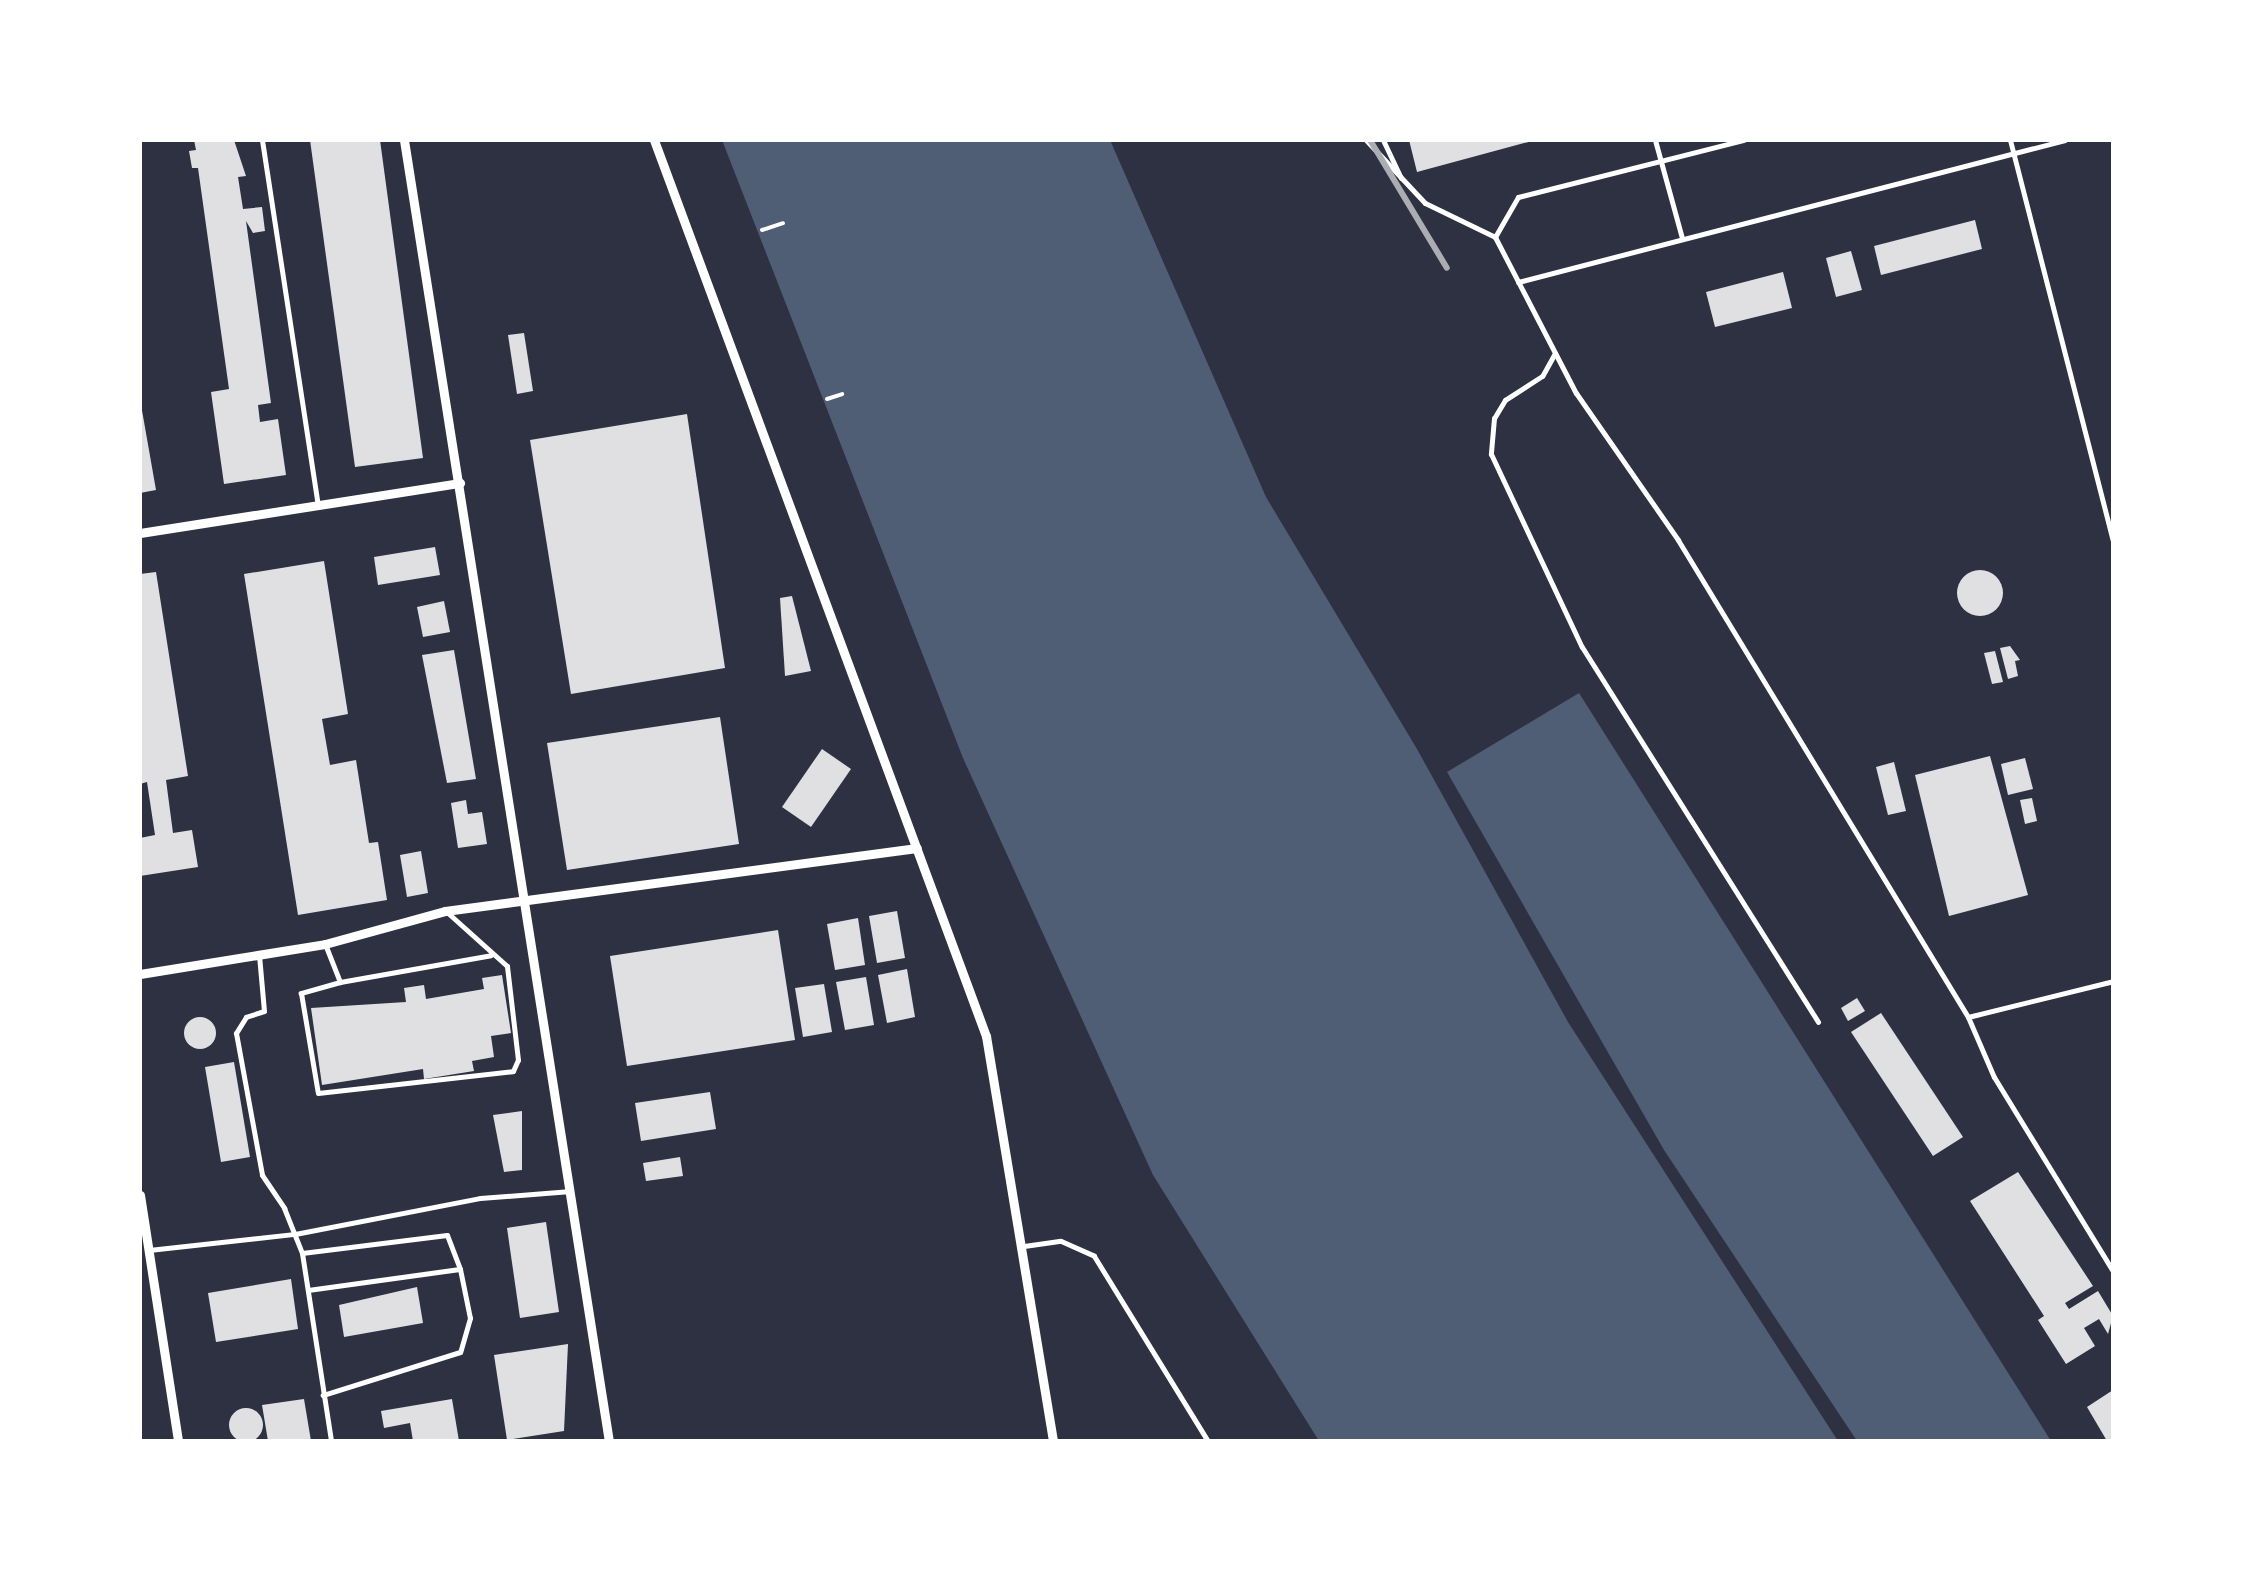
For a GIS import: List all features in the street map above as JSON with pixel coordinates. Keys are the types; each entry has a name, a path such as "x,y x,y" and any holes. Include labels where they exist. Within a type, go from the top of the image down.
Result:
{"street":[{"path":"404,140 609,1441"},
{"path":"654,140 986,1036 1024,1246 1053,1441"},
{"path":"140,532 460,483"},
{"path":"140,974 324,944 445,911 917,848"},
{"path":"140,1195 178,1441"}],"lane":[{"path":"262,140 318,505"},
{"path":"1366,140 1404,186 1437,212 1483,226 1495,238 1555,353 1678,540 1968,1017 1994,1077 2113,1271"},
{"path":"1382,140 1404,186"},
{"path":"1655,140 1682,240"},
{"path":"1495,238 1518,197 1744,140"},
{"path":"2010,140 2113,540"},
{"path":"1518,282 2065,140"},
{"path":"1555,353 1542,376 1505,400 1494,418 1491,454 1582,647 1818,1022"},
{"path":"445,911 506,966 518,1060 513,1071 318,1093 300,994 340,982 491,955"},
{"path":"324,944 340,982"},
{"path":"259,954 264,1011 246,1016 236,1033 262,1176 302,1254 331,1441"},
{"path":"1968,1017 2113,981"},
{"path":"149,1250 295,1234 427,1206 571,1192"},
{"path":"302,1254 447,1235 460,1269 470,1318 460,1352 323,1395"},
{"path":"1024,1246 1061,1241 1094,1256 1208,1441"},
{"path":"308,1290 460,1269"}],"path":[{"path":"762,230 783,223"},
{"path":"827,399 842,394"}],"water":[{"path":"722,140 1110,140 1266,497 1417,749 1568,1022 1838,1441 1319,1441 1153,1175 963,758"},
{"path":"1579,693 2051,1441 1857,1441 1664,1150 1447,772"}],"building":[{"path":"194,140 234,140 246,176 238,177 243,209 262,207 265,231 253,233 246,221 271,403 258,405 260,422 278,419 286,475 224,484 211,392 229,389 198,168 192,168 189,151 196,150"},
{"path":"310,140 380,140 423,458 355,467"},
{"path":"1409,140 1532,140 1532,141 1417,172"},
{"path":"1975,220 1982,249 1881,275 1874,246"},
{"path":"1851,251 1862,290 1836,297 1826,258"},
{"path":"1783,272 1792,308 1715,327 1706,292"},
{"path":"524,333 533,391 517,394 508,335"},
{"path":"140,399 156,490 140,493"},
{"path":"687,414 725,668 571,694 530,440"},
{"path":"435,547 440,575 378,585 374,557"},
{"path":"324,561 348,714 322,719 330,765 356,760 369,843 378,842 387,900 298,915 244,574"},
{"path":"1980,570 1997,576 2003,593 1997,610 1980,616 1963,610 1957,593 1963,576"},
{"path":"156,572 188,776 166,780 173,833 192,830 198,867 140,876 140,838 155,835 147,782 140,784 140,574"},
{"path":"792,596 811,671 785,676 780,598"},
{"path":"444,601 450,632 423,637 417,607"},
{"path":"2010,646 2020,660 2015,661 2018,676 2008,679 2000,648"},
{"path":"454,650 476,779 447,783 422,655"},
{"path":"1995,651 2003,682 1992,684 1984,653"},
{"path":"720,717 739,844 567,870 547,743"},
{"path":"822,749 851,769 811,827 782,807"},
{"path":"1990,756 2028,895 1949,916 1915,775"},
{"path":"2025,758 2033,789 2008,795 2001,764"},
{"path":"1894,762 1906,811 1888,815 1876,767"},
{"path":"2032,798 2037,821 2025,824 2020,800"},
{"path":"466,800 468,814 482,812 487,844 458,848 451,803"},
{"path":"421,851 428,893 407,897 400,855"},
{"path":"897,911 905,958 877,963 869,916"},
{"path":"858,918 865,965 835,970 827,924"},
{"path":"778,930 795,1040 627,1066 610,956"},
{"path":"907,969 915,1017 887,1023 878,975"},
{"path":"502,975 511,1033 491,1036 494,1057 472,1061 474,1071 424,1079 423,1069 322,1085 311,1008 406,1002 404,988 424,985 426,999 484,989 482,978"},
{"path":"866,977 874,1025 845,1030 836,982"},
{"path":"824,984 832,1032 803,1037 795,988"},
{"path":"1857,998 1865,1011 1848,1021 1841,1008"},
{"path":"1881,1013 1963,1137 1933,1156 1851,1032"},
{"path":"200,1017 211,1022 216,1033 211,1044 200,1049 189,1044 184,1033 189,1022"},
{"path":"234,1062 250,1157 221,1162 205,1067"},
{"path":"710,1092 716,1129 641,1141 635,1103"},
{"path":"522,1111 522,1170 504,1172 493,1115"},
{"path":"680,1157 683,1176 646,1181 643,1163"},
{"path":"2018,1172 2093,1286 2065,1303 2069,1309 2098,1291 2113,1316 2108,1334 2099,1319 2084,1328 2095,1346 2066,1364 2038,1320 2044,1316 1970,1201"},
{"path":"546,1222 559,1312 520,1318 507,1228"},
{"path":"291,1279 298,1329 216,1342 208,1293"},
{"path":"417,1287 423,1323 344,1337 339,1305"},
{"path":"568,1344 564,1431 507,1440 494,1355"},
{"path":"2113,1390 2113,1441 2107,1441 2087,1407"},
{"path":"304,1399 311,1441 268,1441 262,1405"},
{"path":"452,1399 459,1441 413,1441 410,1423 384,1428 381,1411"},
{"path":"246,1408 258,1413 263,1425 258,1437 246,1442 234,1437 229,1425 234,1413"}],"railway":[{"path":"1370,140 1447,268"}]}
